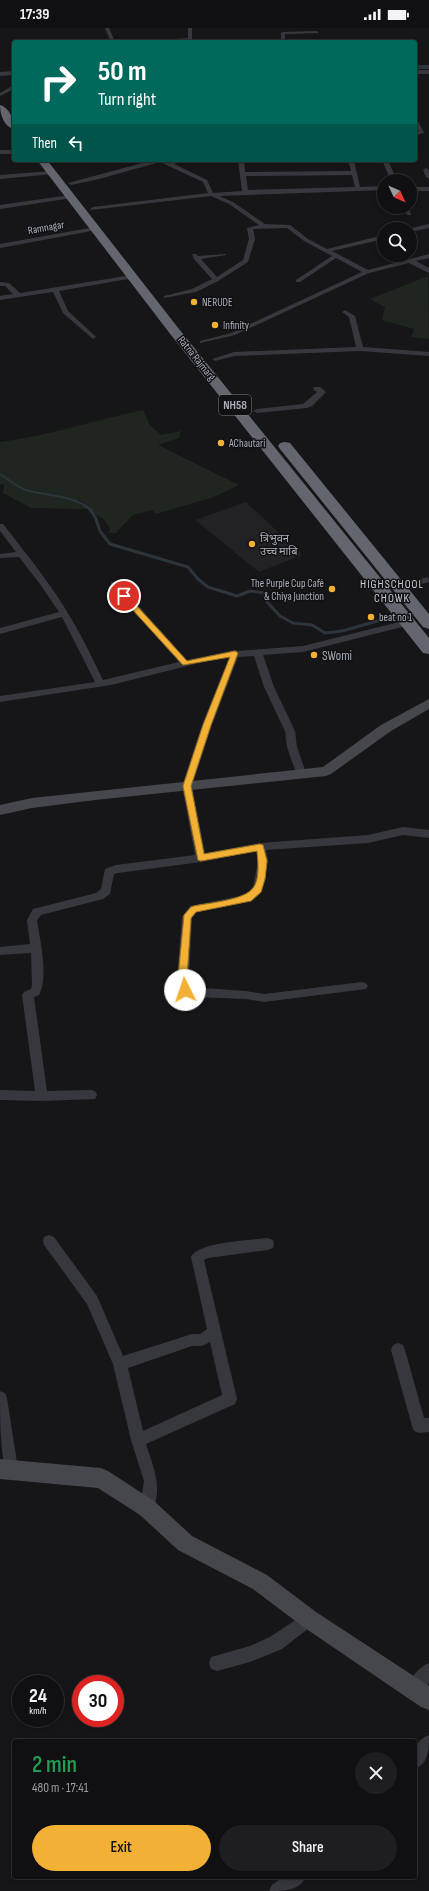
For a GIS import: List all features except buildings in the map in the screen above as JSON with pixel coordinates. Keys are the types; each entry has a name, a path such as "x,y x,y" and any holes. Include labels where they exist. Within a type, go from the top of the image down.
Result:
{"highway":[{"path":"1,95 12,109"},
{"path":"0,108 12,123"},
{"name":"Ratna Rajmarg","path":"52,166 71,183 175,309"},
{"name":"Ratna Rajmarg","path":"52,166 70,197 429,649"},
{"name":"Ratna Rajmarg","path":"192,332 202,342 224,371"},
{"name":"NH58","path":"247,400 266,422"},
{"path":"275,434 429,624"}],"street":[{"path":"108,28 112,40"},
{"path":"190,28 192,40"},
{"path":"283,40 283,33 317,35 322,28"},
{"path":"417,72 429,72"},
{"path":"0,74 12,73"},
{"path":"1,95 12,88"},
{"path":"417,124 422,132"},
{"path":"417,133 422,132 429,134"},
{"path":"0,152 12,152"},
{"path":"71,183 97,178 153,162"},
{"path":"164,162 205,182 211,194 231,203 264,226"},
{"path":"167,164 176,162"},
{"path":"241,162 245,191"},
{"path":"351,162 353,173 357,178 358,189"},
{"path":"386,162 391,174"},
{"path":"0,177 52,166"},
{"path":"426,170 429,177"},
{"path":"243,174 353,173"},
{"path":"93,209 120,204 245,191 377,188"},
{"path":"417,189 429,189"},
{"path":"0,208 70,197"},
{"path":"166,297 194,291 216,280 246,261 252,239 250,228 264,226 288,226 306,240 367,272"},
{"path":"417,229 429,226"},
{"name":"Ramnagar","path":"0,246 95,229"},
{"path":"326,251 377,239"},
{"path":"216,280 195,257 223,255"},
{"path":"298,281 336,256"},
{"path":"417,259 429,256"},
{"path":"202,342 233,334 367,272 406,262"},
{"path":"412,262 429,271"},
{"path":"0,298 132,276"},
{"path":"0,284 7,284 18,295"},
{"path":"55,289 65,312 94,337"},
{"path":"345,312 352,316 360,349"},
{"path":"215,359 234,354 360,349 429,354"},
{"path":"257,411 304,406 309,404 322,392 317,388"},
{"path":"0,526 44,583 63,614 100,683"},
{"path":"0,556 23,554"},
{"path":"400,587 429,579"},
{"path":"114,584 186,663"},
{"path":"0,631 63,614"},
{"path":"0,699 100,683 235,653 303,649 407,623"},
{"path":"257,652 269,687 290,731 292,747 301,773"},
{"path":"201,858 187,786 207,725 235,653"},
{"path":"0,810 32,802 326,771 386,728 429,703"},
{"path":"42,1096 28,995 35,992 38,986 36,948 32,920 37,912 99,896 106,891 109,872 123,867 201,858 260,847 368,839 403,831 429,834"},
{"path":"260,847 262,861 258,889 248,898 194,909 187,917 183,978 185,990 195,993 246,995 264,998 362,986"},
{"path":"0,951 36,948"},
{"path":"0,1095 91,1095"},
{"path":"49,1241 92,1300 120,1364 138,1440 151,1481 147,1508"},
{"path":"138,1440 230,1399 197,1257 206,1252 268,1244"},
{"path":"120,1364 192,1340 202,1340 214,1332"},
{"path":"398,1350 419,1426 429,1425"},
{"path":"0,1398 5,1469 101,1478 147,1508 185,1543 260,1582 309,1619 422,1693 429,1672"},
{"path":"218,1663 250,1654 276,1643 309,1619"},
{"path":"417,1758 429,1743"},
{"path":"280,1891 295,1879"}],"shaded area":[{"path":"428,276 429,339 411,337 414,329 382,320 385,307 370,299"},
{"path":"143,410 150,425 161,435 181,431 179,438 158,445 239,485 214,497 156,514 153,510 133,515 116,533 109,533 110,529 104,519 88,511 91,507 77,499 86,509 31,508 3,493 4,484 0,485 0,442 54,432"},
{"path":"246,502 302,555 259,572 195,520"}],"waterway":[{"path":"417,67 429,67"},
{"path":"0,474 25,490 66,498 85,505"},
{"path":"85,505 90,509 96,519 100,531 110,544 188,567 198,579 208,587 237,596 250,591 264,593 267,602 280,616 293,623 312,625 325,633 342,631 381,620"}],"place":[{"name":"NERUDE","path":"194,302"},
{"name":"Infinity","path":"215,325"},
{"name":"AChautari","path":"221,443"},
{"name":"त्रिभुवन उच्च माबि","path":"252,544"},
{"name":"The Purple Cup Café & Chiya Junction","path":"332,589"},
{"name":"beat no 1","path":"371,617"},
{"name":"SWomi","path":"314,655"}],"district":[{"name":"HIGHSCHOOL CHOWK","path":"392,591"}],"route":[{"path":"124,596 186,663 235,653 207,725 187,786 201,858 260,847 262,861 260,879 258,889 248,898 194,909 187,917 183,978 185,990"}]}
